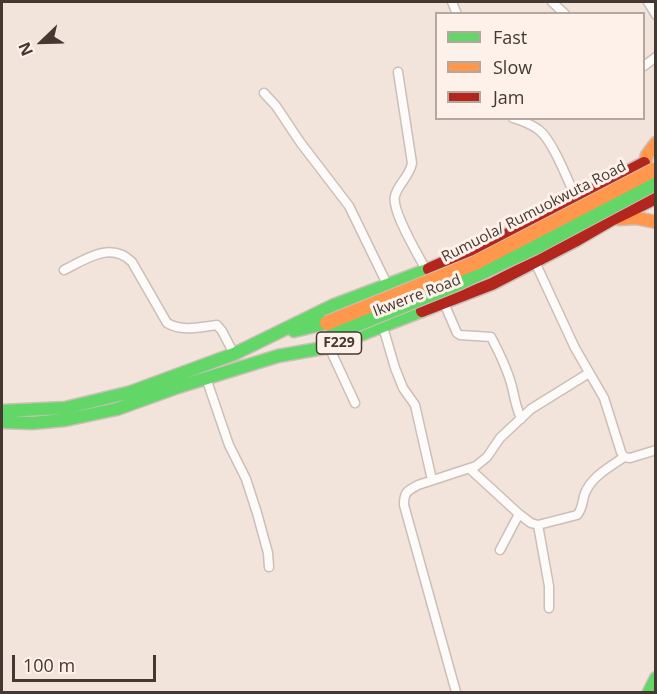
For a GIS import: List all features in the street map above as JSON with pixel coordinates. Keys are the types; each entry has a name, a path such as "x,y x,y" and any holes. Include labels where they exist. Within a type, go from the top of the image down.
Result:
{"main road":[{"path":"656,143 649,150 650,166 643,170 646,183 656,196"},
{"name":"Ikwerre Road","path":"2,411 65,408 101,400 131,392 234,354 334,304 426,270 506,235 576,198 650,166"},
{"name":"Rumuola/ Rumuokwuta Road","path":"329,335 475,263 650,166"},
{"name":"Rumuola/ Rumuokwuta Road","path":"329,335 459,283 534,248 656,183"},
{"name":"Ikwerre Road","path":"329,335 382,327 492,284 656,196"},
{"path":"611,220 636,218 656,222"},
{"path":"273,336 329,335"},
{"path":"2,422 32,423 65,420 117,409 278,356 329,335"},
{"path":"649,693 656,678"}],"street":[{"path":"648,2 656,15"},
{"path":"398,72 412,163 411,169 395,196 395,203 401,221 426,270"},
{"path":"264,93 349,206 387,284"},
{"path":"519,120 529,123 548,140 576,198"},
{"path":"64,270 94,255 118,252 127,256 166,323 181,329 217,325 234,354"},
{"path":"535,262 575,348 604,398 624,457"},
{"path":"444,303 460,335 491,337 505,368 521,419"},
{"path":"382,327 395,368 415,405 432,480"},
{"path":"329,335 355,403"},
{"path":"456,693 404,505 404,497 410,489 476,466 500,438 531,409 590,373"},
{"path":"206,378 229,444 252,496 268,553 269,567"},
{"path":"470,469 519,514 538,525 577,515 585,493 592,482 624,457 630,458 656,450"},
{"path":"500,550 519,514"},
{"path":"538,525 549,586 549,608"}],"traffic: fast":[{"path":"333,334 459,283 534,248 656,183"},
{"path":"2,411 65,408 131,392 234,354 334,305 429,269"},
{"path":"2,422 32,423 65,420 117,409 178,387 278,356 329,347 422,311"},
{"path":"294,331 327,323"},
{"path":"649,692 656,678"}],"traffic: slow":[{"path":"643,170 647,155 656,143"},
{"path":"327,323 475,263 656,169"},
{"path":"619,219 636,218 656,222"}],"traffic: jam":[{"path":"429,269 506,235 644,163"},
{"path":"422,311 492,284 656,198"}]}
